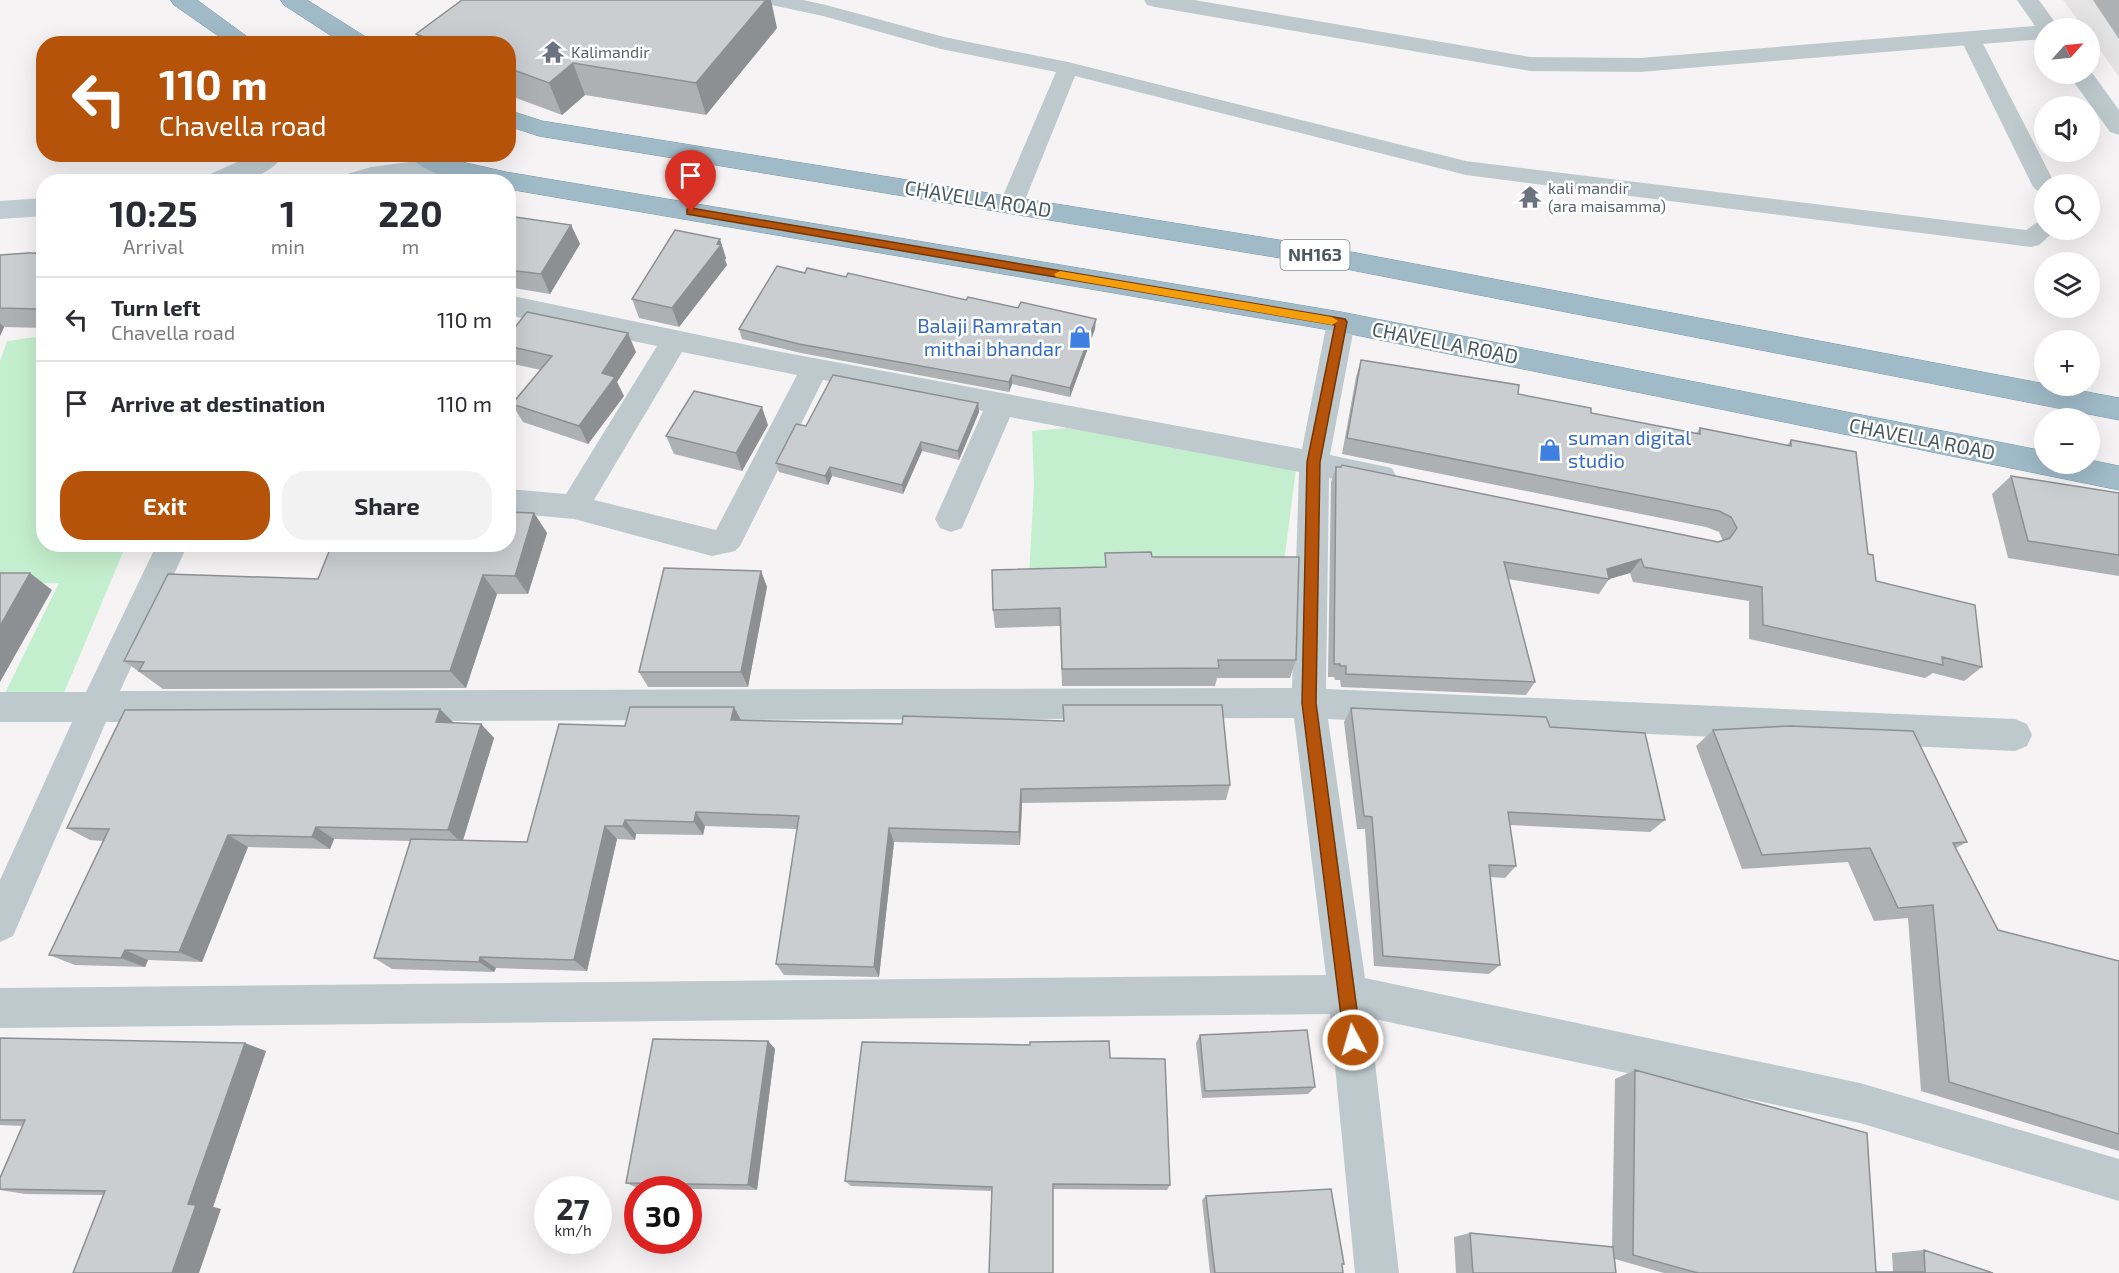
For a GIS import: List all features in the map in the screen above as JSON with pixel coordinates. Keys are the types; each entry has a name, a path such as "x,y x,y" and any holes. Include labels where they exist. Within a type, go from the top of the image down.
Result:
{"highway":[{"path":"182,0 234,36"},
{"path":"292,0 348,36"},
{"name":"CHAVELLA ROAD","path":"516,121 539,128 1341,259 2119,409"},
{"name":"CHAVELLA ROAD","path":"438,162 484,174"},
{"name":"CHAVELLA ROAD","path":"516,182 1341,322 2119,478"}],"main road":[{"path":"235,174 262,162"},
{"path":"376,174 423,162"},
{"path":"0,210 36,208"}],"street":[{"path":"1155,0 1530,64 1640,65 2034,33"},
{"path":"2028,0 2041,18"},
{"path":"2087,84 2119,127"},
{"path":"516,307 815,368 1406,481"},
{"path":"1341,322 1314,462 1309,703 1348,994 1377,1273"},
{"path":"574,507 675,340"},
{"path":"516,502 574,507 712,543 724,542 729,537 815,368"},
{"path":"951,519 1001,404"},
{"path":"0,923 96,706 169,552"},
{"path":"0,707 1309,703 2015,735"},
{"path":"0,1008 1348,994 1861,1120 2119,1180"}],"lane":[{"path":"774,0 826,11 941,43 1068,68 1466,168 2031,239 2034,237"},
{"path":"1970,38 2038,174"},
{"path":"1011,205 1068,68"}],"shaded area":[{"path":"2063,0 2119,0 2119,77 2100,50 2100,18 2076,18"}],"green space":[{"path":"36,337 36,552 123,552 64,693 5,693 59,583 0,584 0,361 7,341"},
{"path":"1067,428 1296,469 1283,570 1029,578 1034,483 1032,431"}],"building":[{"path":"462,0 766,0 696,83 573,63 549,83 516,71 516,36 421,36 416,34"},
{"path":"516,217 571,225 541,274 516,271"},
{"path":"675,230 720,239 717,244 721,245 672,308 632,299"},
{"path":"36,253 36,309 0,308 0,255"},
{"path":"777,266 805,273 807,268 846,277 848,273 966,300 968,297 1018,308 1021,302 1096,319 1070,388 1012,375 1009,382 799,344 739,329"},
{"path":"527,312 628,333 602,373 615,377 579,426 516,405 516,399 552,356 516,348 516,326"},
{"path":"1361,360 1519,385 1518,394 1591,408 1591,413 1700,434 1700,428 1791,446 1791,440 1856,452 1868,554 1873,555 1876,581 1975,605 1982,667 1942,657 1943,665 1763,625 1762,587 1644,567 1641,559 1607,569 1609,579 1504,562 1535,682 1346,674 1346,666 1334,664 1336,467 1342,465 1718,542 1730,538 1737,528 1731,517 1719,511 1347,438"},
{"path":"833,375 978,403 958,451 921,442 902,485 830,467 825,476 776,463 796,424 806,426"},
{"path":"694,391 762,407 736,453 666,436"},
{"path":"2011,476 2119,493 2119,555 2028,541"},
{"path":"516,512 534,513 515,576 483,575 450,671 139,671 144,662 124,661 168,574 318,579 329,552 516,552"},
{"path":"1151,552 1152,557 1299,557 1296,660 1218,660 1219,668 1062,669 1060,608 993,610 992,570 1106,567 1105,553"},
{"path":"664,568 761,571 741,672 639,672"},
{"path":"0,573 30,573 0,626"},
{"path":"1063,705 1222,705 1230,785 1021,789 1019,832 889,828 874,967 776,964 799,816 696,812 694,822 625,820 623,826 605,826 574,960 480,957 479,962 374,958 411,839 527,842 559,724 625,726 630,707 734,707 731,720 902,724 903,716 1064,721"},
{"path":"1351,708 1546,717 1550,727 1645,733 1665,820 1508,812 1516,866 1489,865 1500,965 1383,956 1372,817 1364,816"},
{"path":"440,709 436,722 481,724 448,830 316,827 312,837 228,835 179,952 125,950 121,958 49,955 109,829 67,828 125,710"},
{"path":"1790,726 1913,731 1967,842 1953,843 1998,930 2119,961 2119,1134 1949,1082 1933,905 1898,908 1870,848 1762,855 1713,730"},
{"path":"1307,1030 1315,1087 1205,1091 1200,1035"},
{"path":"0,1038 245,1043 188,1204 196,1205 172,1273 73,1273 105,1191 0,1189 0,1178 25,1120 0,1120"},
{"path":"653,1039 768,1041 748,1185 702,1184 702,1176 627,1176"},
{"path":"1109,1041 1110,1058 1165,1059 1170,1185 1053,1184 1053,1273 989,1273 992,1187 845,1181 862,1042 1030,1045 1030,1042"},
{"path":"1635,1070 1867,1133 1876,1272 1925,1272 1924,1250 1993,1273 1698,1273 1633,1255"},
{"path":"1331,1189 1344,1264 1342,1264 1343,1273 1215,1273 1206,1196"},
{"path":"1470,1233 1613,1247 1616,1273 1473,1273"}],"slow traffic":[{"path":"1060,274 1332,321"}],"place":[{"name":"Kalimandir","path":"553,52"},
{"name":"kali mandir (ara maisamma)","path":"1530,197"},
{"name":"Balaji Ramratan mithai bhandar","path":"1080,337"},
{"name":"suman digital studio","path":"1550,450"}],"route":[{"path":"691,212 1341,322 1314,462 1309,703 1353,1040"}]}
